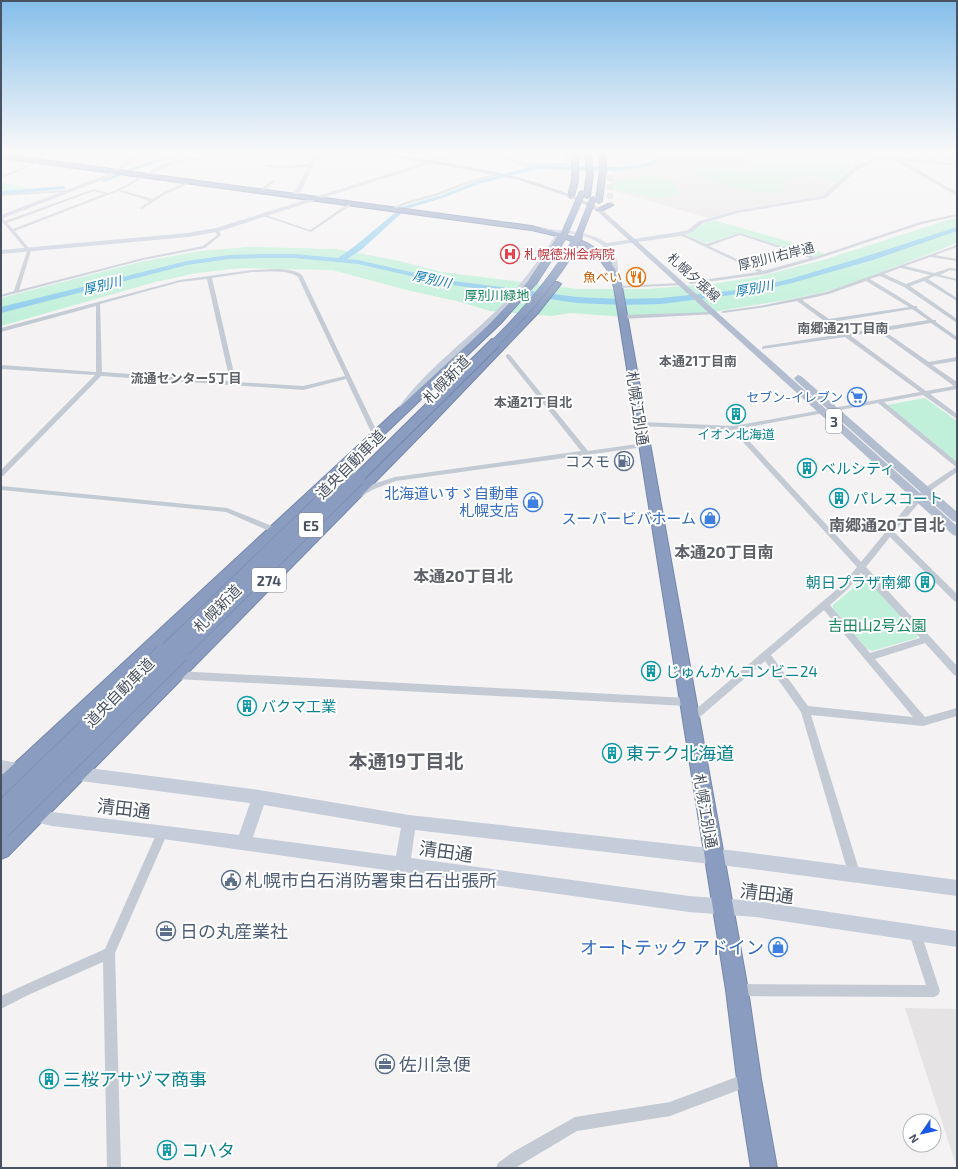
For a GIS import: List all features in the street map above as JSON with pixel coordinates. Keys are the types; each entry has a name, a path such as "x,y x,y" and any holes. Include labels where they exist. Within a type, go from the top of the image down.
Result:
{"highway":[{"name":"札幌江別通","path":"388,209 563,233 598,254 610,266 615,274 737,990 749,1079 764,1168"},
{"name":"札幌新道","path":"1,788 20,769 50,744 390,423 505,308 548,262 571,225 589,209"},
{"name":"道央自動車道","path":"1,811 512,316 537,287 558,258 577,225 591,209"},
{"name":"道央自動車道","path":"1,830 530,306 565,260 593,209"},
{"name":"札幌新道","path":"1,849 304,544 425,425 536,310 571,264 593,221 595,209"}],"main road":[{"name":"札幌夕張線","path":"602,209 633,240 687,283 823,412 957,532"},
{"name":"札幌夕張線","path":"604,209 679,273"},
{"name":"札幌夕張線","path":"717,311 764,348 957,518"}],"street":[{"path":"16,293 28,251 1,216 20,209"},
{"path":"5,222 44,209"},
{"path":"12,231 69,209"},
{"path":"1,252 27,248 188,234 217,230 289,209"},
{"path":"265,216 311,231 344,209"},
{"path":"606,245 680,234 690,231 701,222 711,218 757,209"},
{"name":"厚別川右岸通","path":"618,288 687,283 763,273 815,258 922,223 957,215"},
{"path":"1,296 142,259 204,247 219,235 217,230"},
{"path":"505,308 563,233 591,238 606,245 614,254 615,274"},
{"path":"680,234 763,273"},
{"path":"705,246 740,234 815,258"},
{"path":"622,315 717,311 798,299 827,293 957,246"},
{"path":"951,249 957,250"},
{"path":"931,256 957,260"},
{"path":"901,267 956,281"},
{"path":"906,286 950,269 957,270"},
{"path":"1,330 173,282 252,271 286,271 296,273 300,276 376,436"},
{"path":"880,274 906,286 957,321"},
{"path":"209,277 233,382"},
{"path":"866,279 915,307 957,339"},
{"path":"924,279 957,300"},
{"path":"798,299 956,416"},
{"path":"1,474 99,374 98,304"},
{"path":"828,321 915,307"},
{"path":"764,348 934,321"},
{"path":"878,329 929,364 957,386"},
{"path":"508,356 586,453"},
{"path":"929,364 957,359"},
{"path":"1,367 303,388 349,377"},
{"path":"641,424 734,428 957,386"},
{"path":"879,401 957,465"},
{"path":"734,428 957,672"},
{"path":"348,501 372,487 395,479 644,445"},
{"path":"690,720 845,587 919,498 957,469"},
{"path":"1,488 228,510 304,544"},
{"path":"890,532 957,599"},
{"path":"825,605 923,722"},
{"path":"869,657 927,640"},
{"path":"766,654 804,710 855,876"},
{"path":"174,674 687,702"},
{"path":"804,710 923,722 957,712"},
{"name":"清田通","path":"1,767 77,773 259,797 409,822 714,856 855,876 957,888"},
{"path":"243,844 259,797"},
{"name":"清田通","path":"1,811 689,904 756,909 957,939"},
{"path":"402,864 409,822"},
{"path":"114,1168 109,953 163,832"},
{"path":"737,990 934,991 915,933"},
{"path":"1,1003 24,991 109,953"},
{"path":"503,1168 518,1157 575,1124 670,1109 749,1079"}],"shaded area":[{"path":"675,209 748,209 734,211 708,218"},
{"path":"905,1008 957,1009 957,1168 942,1122 942,1113 939,1113"}],"green space":[{"name":"厚別川緑地","path":"957,217 957,243 861,280 824,292 701,314 627,317 570,313 552,316 490,311 457,301 411,291 332,270 241,268 197,273 155,282 1,326 1,298 140,262 200,251 249,247 336,249 395,260 442,272 578,289 646,289 711,284 757,277 823,260"},
{"path":"714,220 811,248 825,254 816,257 740,233 706,243 686,235 703,224"},
{"path":"925,398 957,421 957,462 887,405"},
{"name":"吉田山2号公園","path":"861,577 866,578 917,634 917,638 872,651 867,649 833,609 833,605 850,591"}],"waterway":[{"path":"340,260 358,248 403,209"},
{"name":"厚別川","path":"1,310 187,263 229,257 261,256 294,256 358,262 446,282 577,300 621,302 661,301 747,291 792,281 870,258 957,229"}],"place":[{"name":"札幌徳洲会病院","path":"510,254"},
{"name":"魚べい","path":"636,277"},
{"name":"セブン-イレブン","path":"857,397"},
{"name":"イオン北海道","path":"736,414"},
{"name":"コスモ","path":"624,461"},
{"name":"ベルシティ","path":"807,468"},
{"name":"パレスコート","path":"839,498"},
{"name":"北海道いすゞ自動車 札幌支店","path":"533,502"},
{"name":"スーパービバホーム","path":"710,518"},
{"name":"朝日プラザ南郷","path":"925,582"},
{"name":"じゅんかんコンビニ24","path":"651,671"},
{"name":"バクマ工業","path":"247,706"},
{"name":"東テク北海道","path":"612,753"},
{"name":"札幌市白石消防署東白石出張所","path":"231,880"},
{"name":"日の丸産業社","path":"166,931"},
{"name":"オートテック アドイン","path":"778,947"},
{"name":"佐川急便","path":"385,1064"},
{"name":"三桜アサヅマ商事","path":"49,1079"},
{"name":"コハタ","path":"167,1150"}],"district":[{"name":"南郷通21丁目南","path":"843,328"},
{"name":"本通21丁目南","path":"698,361"},
{"name":"流通センター5丁目","path":"186,378"},
{"name":"本通21丁目北","path":"533,402"},
{"name":"南郷通20丁目北","path":"887,524"},
{"name":"本通20丁目南","path":"724,551"},
{"name":"本通20丁目北","path":"463,575"},
{"name":"本通19丁目北","path":"406,760"}]}
